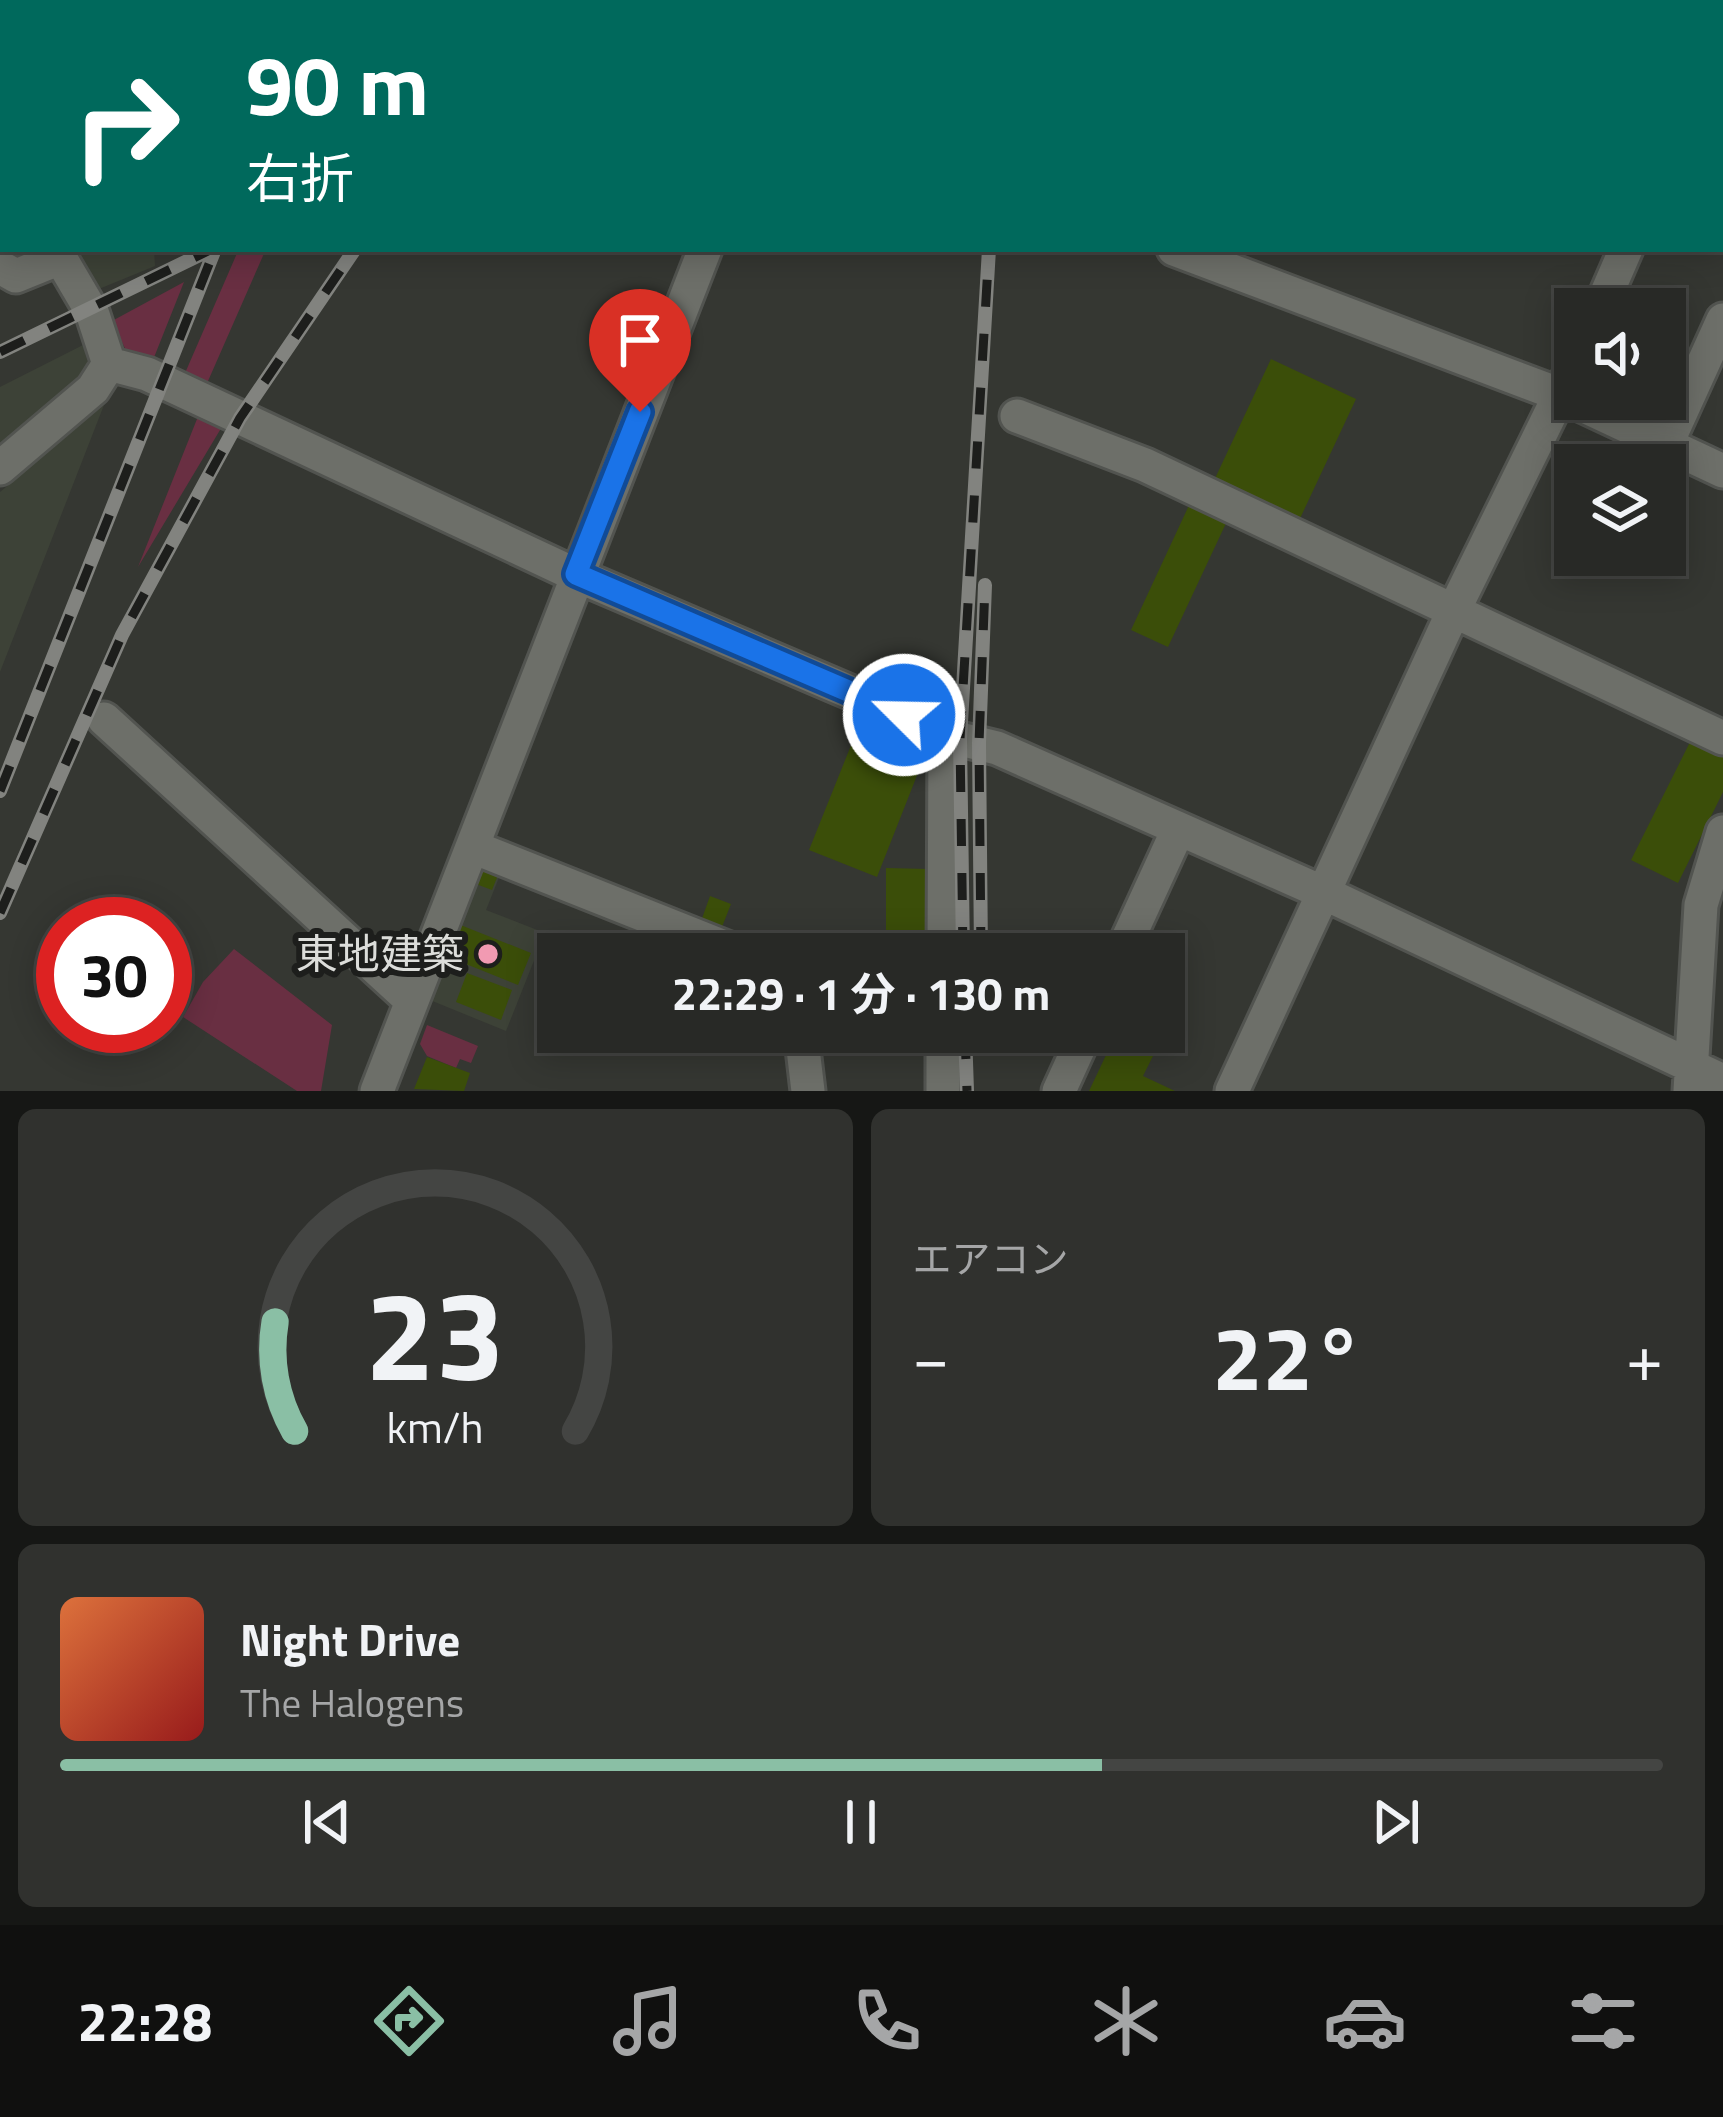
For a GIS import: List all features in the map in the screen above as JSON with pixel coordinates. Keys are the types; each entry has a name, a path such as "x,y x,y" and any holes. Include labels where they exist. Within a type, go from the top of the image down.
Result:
{"street":[{"path":"377,1091 704,252"},
{"path":"1183,252 1554,375"},
{"path":"1609,288 1625,252"},
{"path":"0,267 16,276 56,254 92,312 109,364"},
{"path":"1668,441 1723,320"},
{"path":"109,364 147,374 576,574 945,732 997,748 1324,892 1702,1080 1701,905 1723,832"},
{"path":"0,468 93,389 109,364"},
{"path":"1232,1091 1453,612 1554,408"},
{"path":"1017,416 1145,465 1723,738"},
{"path":"1634,420 1723,471"},
{"path":"104,718 412,1001"},
{"path":"944,933 945,732"},
{"path":"1131,933 1178,830"},
{"path":"473,847 689,933"},
{"path":"803,1053 808,1091"},
{"path":"943,1053 943,1091"},
{"path":"1059,1091 1076,1053"}],"shaded area":[{"path":"76,252 154,252 155,266 94,291"},
{"path":"238,252 265,252 201,397 179,387"},
{"path":"184,282 149,370 131,361 112,321"},
{"path":"83,345 88,363 83,381 0,452 0,387"},
{"path":"104,405 0,672 0,492"},
{"path":"199,414 223,425 138,567"},
{"path":"481,856 504,865 486,910 545,933 537,933 537,953 506,1031 425,998"},
{"path":"234,949 332,1025 321,1091 297,1091 192,1023 192,1001"},
{"path":"427,1025 478,1046 471,1063 460,1059 456,1068 427,1056 420,1044"}],"building":[{"path":"1271,359 1356,399 1296,527 1211,487"},
{"path":"1191,501 1228,519 1168,647 1131,630"},
{"path":"862,718 929,745 877,877 809,850"},
{"path":"1691,740 1723,755 1723,792 1678,883 1631,860"},
{"path":"486,859 502,865 492,890 476,884"},
{"path":"886,868 928,869 927,933 842,933 886,932"},
{"path":"710,896 731,904 720,932 700,924"},
{"name":"東地建築","path":"458,924 531,953 518,985 446,956"},
{"path":"467,973 512,990 501,1020 456,1002"},
{"path":"1107,1053 1154,1053 1143,1076 1175,1091 1089,1091"},
{"path":"427,1057 470,1073 464,1091 414,1089"}],"railway":[{"path":"0,352 206,252"},
{"path":"0,791 214,252"},
{"path":"0,913 122,635 240,418 353,252"},
{"path":"963,933 960,739 989,252"},
{"path":"981,933 979,743 985,585"},
{"path":"966,1053 967,1091"}],"place":[{"name":"東地建築","path":"488,954"}],"route":[{"path":"640,412 576,574 904,715"}]}
